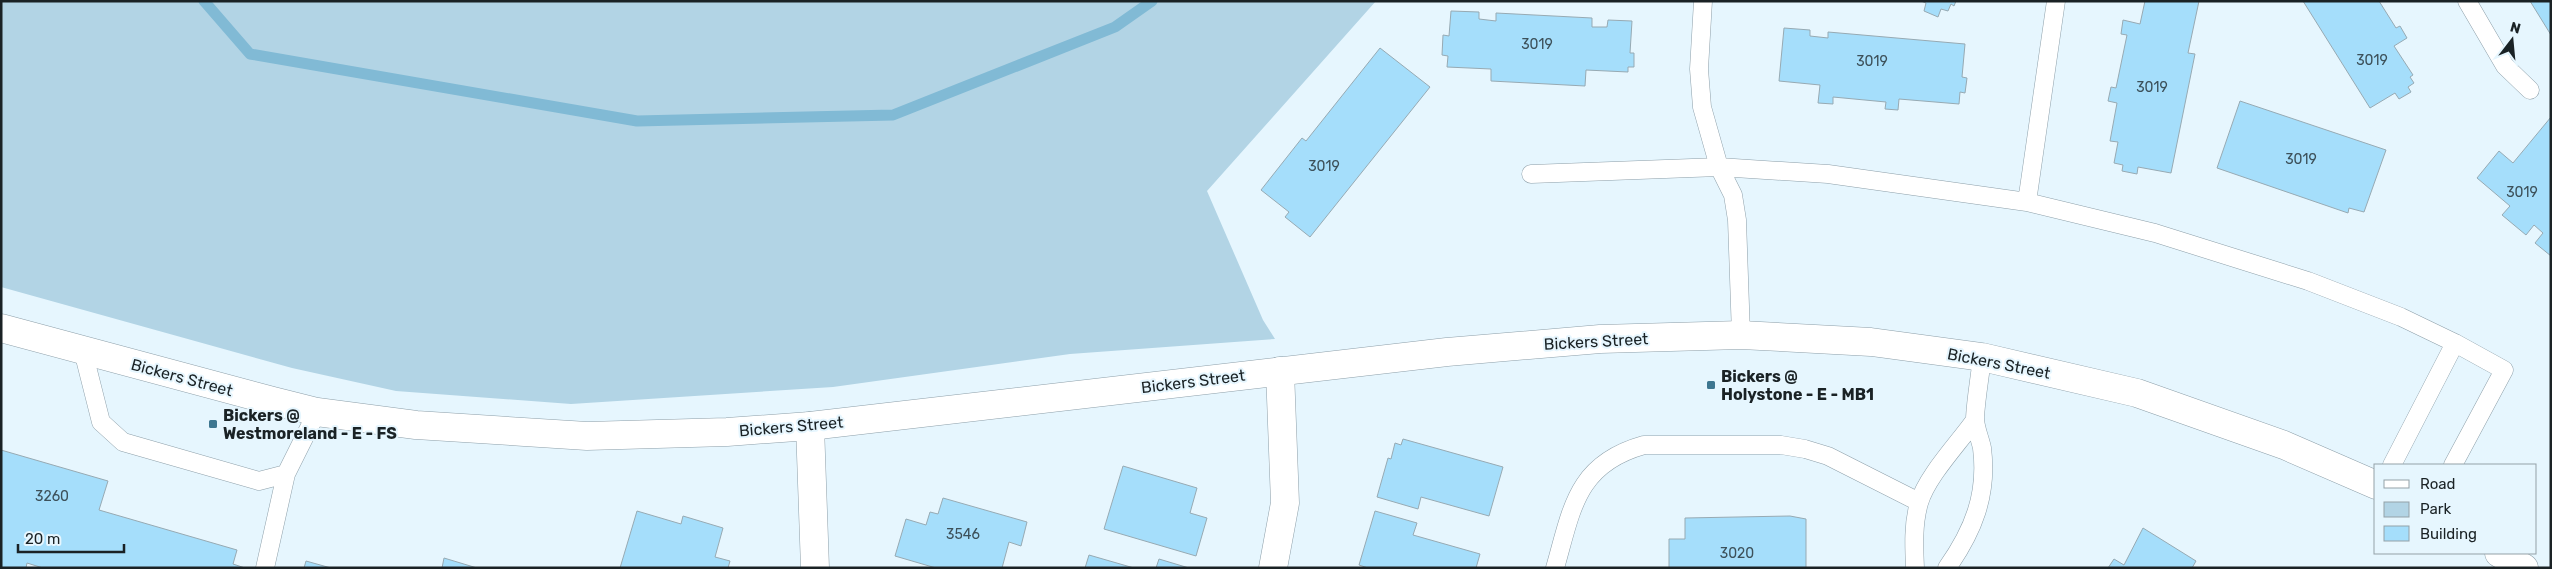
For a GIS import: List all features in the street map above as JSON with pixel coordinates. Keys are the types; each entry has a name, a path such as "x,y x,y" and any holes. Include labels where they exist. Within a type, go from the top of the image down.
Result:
{"street":[{"name":"Bickers Street","path":"1,328 317,412 416,425 587,436 727,432 810,426 1447,352 1600,339 1741,335 1871,342 1982,356 2137,393 2284,445 2374,484"},
{"path":"1273,568 1285,503 1280,371"},
{"path":"810,426 815,568"},
{"path":"2501,554 2524,568"}],"lane":[{"path":"1703,1 1698,69 1702,107 1719,167 1733,195 1737,220 1741,335"},
{"path":"2026,202 2056,1"},
{"path":"2468,1 2505,66 2530,90"},
{"path":"1531,174 1719,167 1828,174 2026,202 2155,233 2308,281 2401,316 2504,370 2454,464"},
{"path":"2393,464 2455,343"},
{"path":"83,351 101,422 123,442 259,480 286,474"},
{"path":"1947,568 1966,540 1977,518 1982,472 1982,449 1975,420 1982,356"},
{"path":"265,568 286,474 317,412"},
{"path":"1915,568 1914,533 1919,502 1936,471 1975,420"},
{"path":"1555,568 1575,498 1589,477 1606,461 1624,451 1644,445 1781,445 1805,449 1828,456 1919,502"}],"green space":[{"path":"1,1 1376,1 1207,191 1263,320 1275,339 1070,354 833,387 571,404 396,391 292,368 1,287"}],"building":[{"path":"1921,1 1956,1 1954,6 1951,4 1948,11 1941,9 1938,17 1924,11 1926,3"},
{"path":"2145,1 2199,1 2188,53 2195,54 2171,173 2138,167 2137,174 2122,171 2123,165 2114,163 2118,142 2110,141 2117,103 2108,101 2111,87 2116,88 2127,35 2121,34 2123,20 2140,24"},
{"path":"2303,1 2379,1 2396,28 2400,26 2407,38 2394,46 2413,75 2410,77 2414,83 2408,87 2411,92 2399,99 2395,93 2370,108"},
{"path":"2530,1 2551,1 2551,35"},
{"path":"1451,11 1479,12 1479,19 1496,21 1496,13 1592,18 1592,27 1607,27 1608,20 1632,21 1630,53 1634,53 1634,67 1628,67 1628,72 1586,70 1585,86 1491,81 1491,69 1447,67 1448,56 1442,55 1443,35 1449,36"},
{"path":"1784,28 1810,30 1810,36 1828,38 1828,32 1965,44 1962,77 1967,78 1965,93 1960,92 1959,104 1899,99 1898,110 1885,109 1886,102 1833,97 1833,104 1818,103 1820,85 1779,81"},
{"path":"1380,48 1430,87 1310,237 1285,217 1289,212 1261,190 1302,138 1306,141"},
{"path":"2240,101 2386,150 2364,212 2349,208 2348,213 2217,168"},
{"path":"2551,117 2551,256 2535,243 2543,233 2534,225 2526,235 2502,215 2510,206 2477,178 2499,151 2513,163"},
{"path":"1403,439 1503,467 1489,516 1421,497 1418,509 1377,497 1388,458 1391,459 1395,443 1401,445"},
{"path":"1,450 108,481 99,510 237,550 233,564 245,568 43,568 27,563 26,568 1,568"},
{"path":"1123,466 1197,488 1190,513 1207,518 1196,556 1104,529"},
{"path":"943,498 1027,522 1021,546 1009,542 1002,568 936,568 895,556 906,519 926,525 930,512 938,514"},
{"path":"637,511 681,524 683,516 723,528 715,557 730,561 728,568 620,568"},
{"path":"1375,511 1417,523 1413,535 1480,554 1476,568 1368,568 1359,565"},
{"path":"1790,516 1806,519 1806,568 1669,568 1669,539 1685,539 1685,518"},
{"path":"2143,528 2196,561 2192,568 2108,568 2114,559 2124,565"},
{"path":"1089,555 1134,568 1085,568"},
{"path":"444,558 477,568 442,568"},
{"path":"1159,559 1189,568 1156,568"},
{"path":"306,561 331,568 304,568"}],"waterway":[{"path":"204,1 250,54 637,121 893,115 1115,27 1152,1"}],"place":[{"name":"Bickers @ Holystone - E - MB1","path":"1711,385"},
{"name":"Bickers @ Westmoreland - E - FS","path":"213,424"}]}
